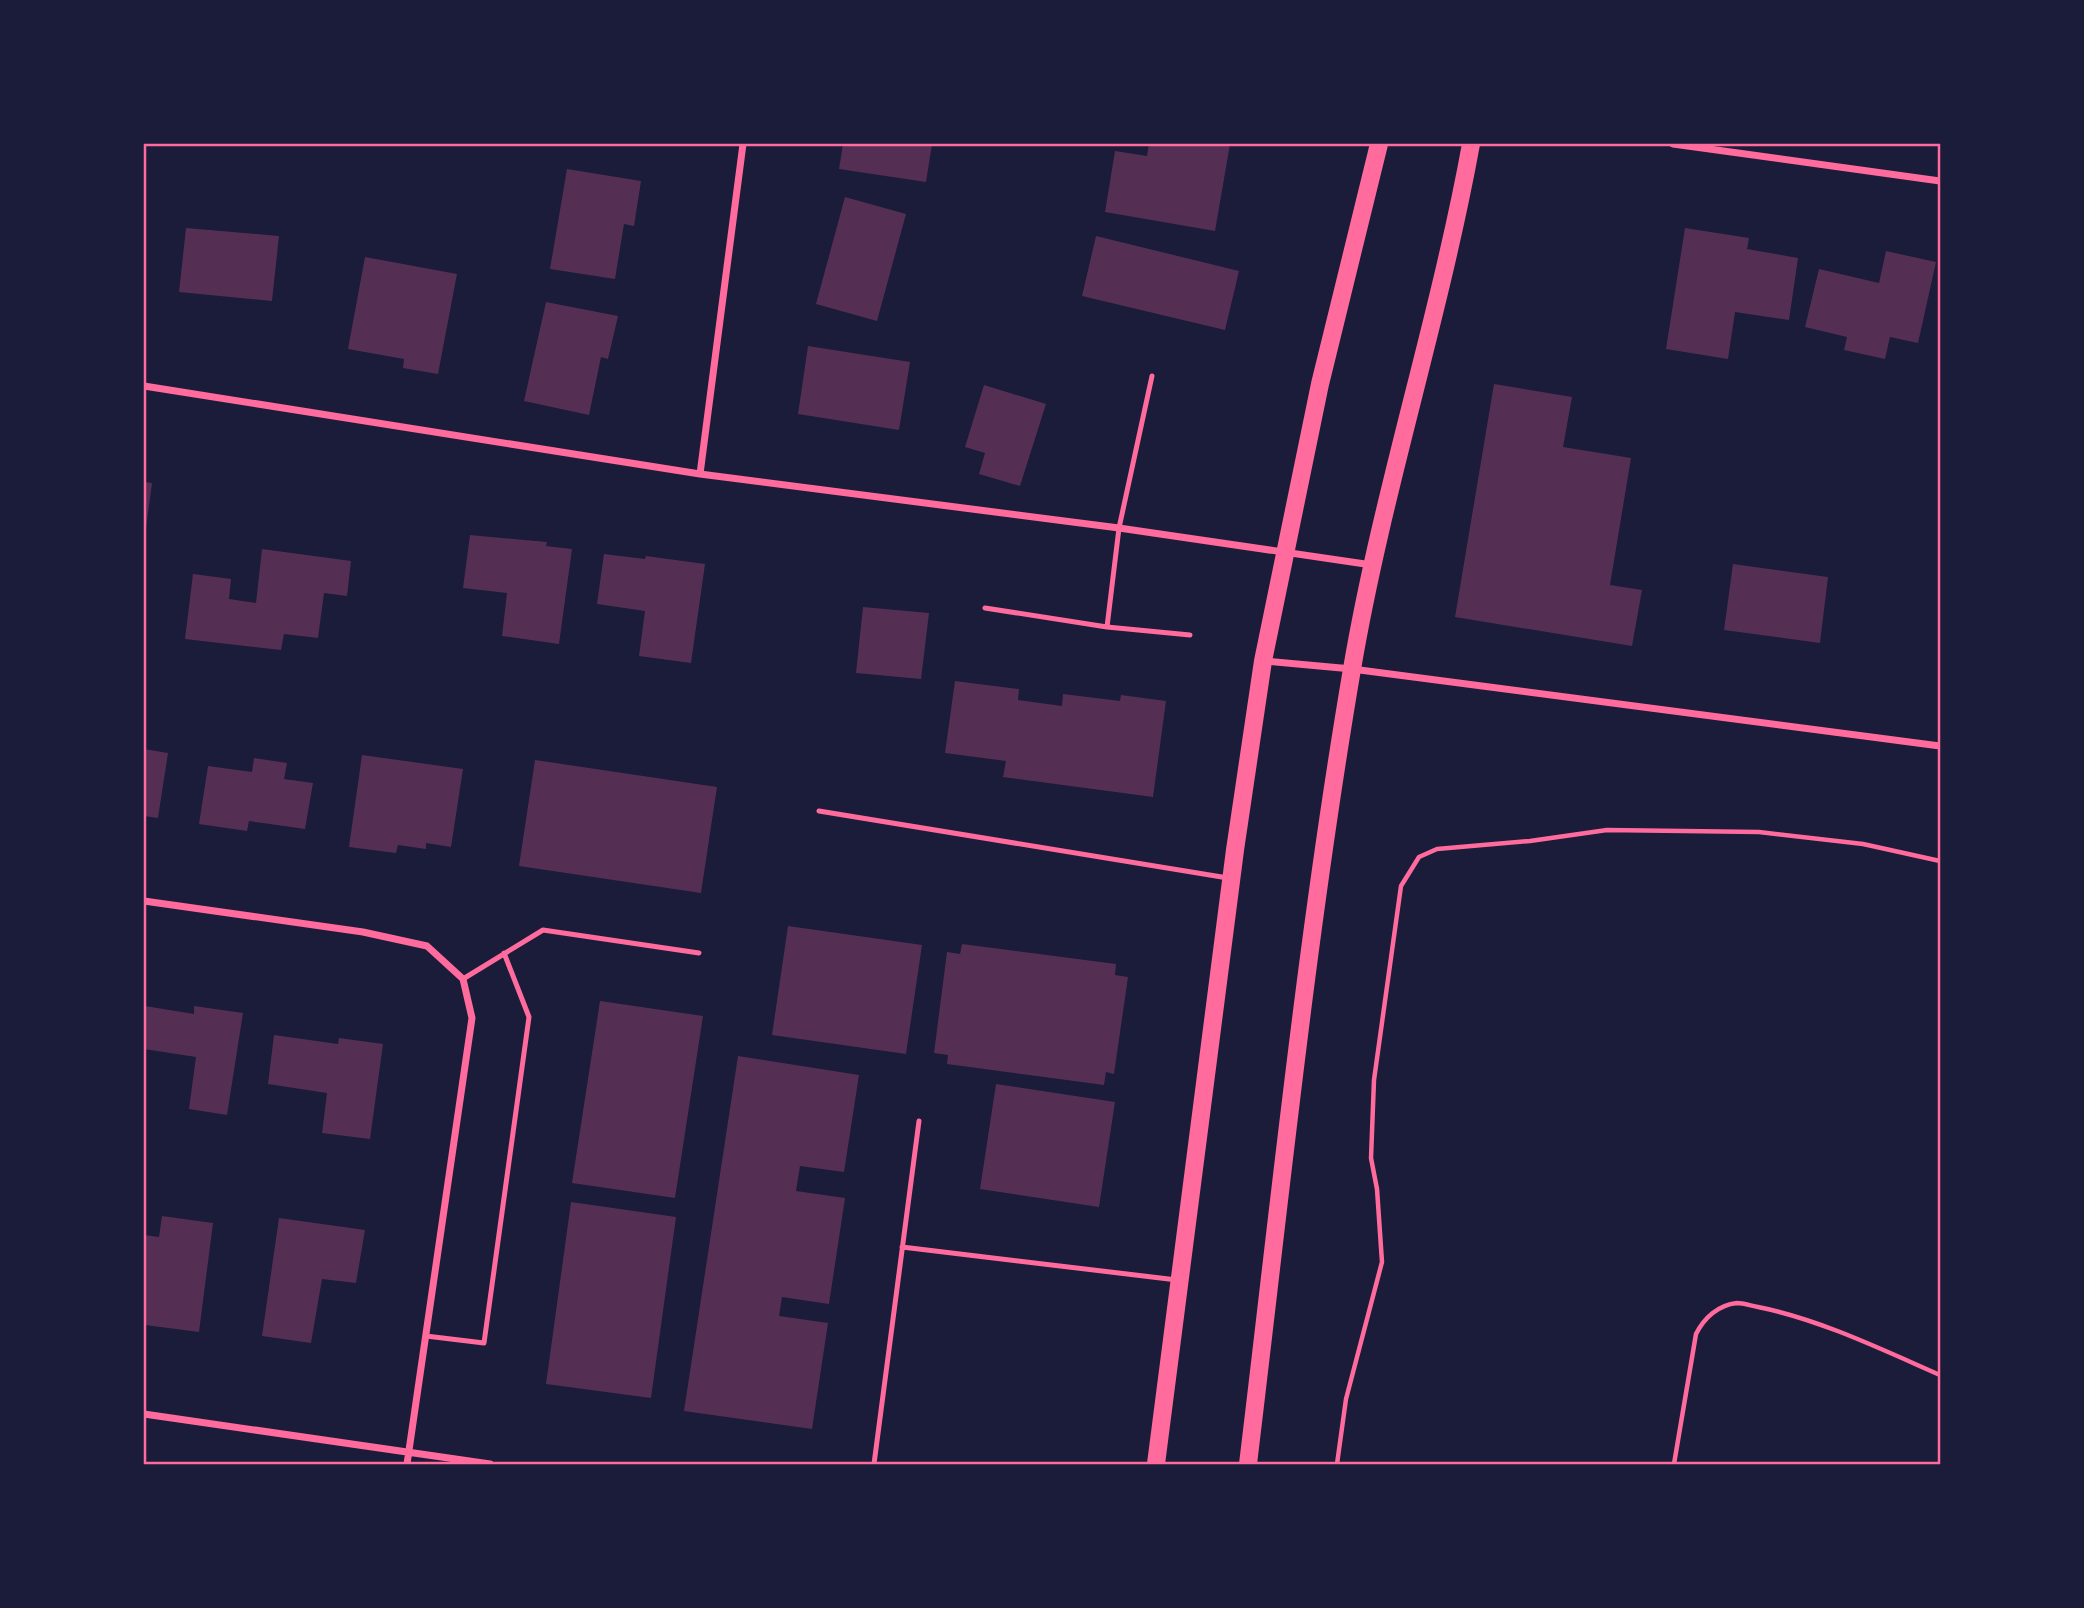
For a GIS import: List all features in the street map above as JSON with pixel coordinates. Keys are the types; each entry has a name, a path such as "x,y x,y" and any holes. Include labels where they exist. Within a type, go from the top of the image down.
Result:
{"main road":[{"path":"1156,1465 1232,878 1263,661 1320,384 1379,144"},
{"path":"1248,1465 1300,1040 1352,668 1403,432 1458,212 1471,144"}],"street":[{"path":"700,474 743,144"},
{"path":"1673,144 1941,181"},
{"path":"144,386 700,474 1119,528 1373,565"},
{"path":"1263,661 1352,668 1941,746"},
{"path":"144,901 363,932 427,946 463,979 472,1018 407,1465"},
{"path":"144,1414 490,1465"}],"lane":[{"path":"1107,627 1119,528 1152,376"},
{"path":"985,608 1107,627 1190,635"},
{"path":"819,810 1232,878"},
{"path":"463,979 543,930 699,953"},
{"path":"426,1336 484,1343 529,1017 504,953"},
{"path":"874,1465 919,1121"},
{"path":"902,1247 1180,1280"}],"path":[{"path":"1337,1465 1346,1399 1382,1262 1377,1189 1371,1158 1374,1080 1401,886 1419,857 1437,849 1530,841 1607,830 1759,832 1863,844 1941,861"},
{"path":"1674,1465 1696,1334 1703,1320 1719,1309 1738,1303 1772,1310 1811,1322 1941,1375"}],"building":[{"path":"843,144 932,144 926,182 839,169"},
{"path":"1149,144 1230,144 1215,231 1105,212 1115,151 1147,156"},
{"path":"567,169 641,181 634,226 624,224 615,279 550,269"},
{"path":"845,197 906,214 877,321 816,304"},
{"path":"186,228 279,236 272,301 179,292"},
{"path":"1685,228 1749,238 1747,249 1798,258 1789,320 1735,312 1728,359 1666,349"},
{"path":"1096,236 1239,271 1225,330 1082,296"},
{"path":"1886,251 1936,262 1918,343 1890,337 1885,359 1844,350 1847,337 1805,327 1819,269 1879,283"},
{"path":"365,257 457,274 438,374 403,368 404,359 348,349"},
{"path":"546,302 618,316 608,359 601,357 589,415 524,401"},
{"path":"808,346 910,362 899,430 798,414"},
{"path":"1494,384 1572,397 1563,447 1631,458 1610,585 1642,590 1632,646 1455,617"},
{"path":"984,385 1046,404 1020,486 979,474 985,453 965,447"},
{"path":"144,482 152,483 145,536 144,536"},
{"path":"470,535 547,542 546,546 572,549 559,644 502,636 507,593 463,588"},
{"path":"262,549 351,561 347,596 324,593 318,638 284,634 281,650 185,639 193,574 231,579 229,599 256,603"},
{"path":"604,554 645,559 646,556 705,564 691,663 639,656 645,611 597,604"},
{"path":"1733,564 1828,577 1820,643 1724,630"},
{"path":"863,607 929,613 921,679 856,673"},
{"path":"955,681 1019,689 1018,700 1062,706 1063,694 1120,701 1121,695 1166,701 1153,797 1003,777 1006,761 945,753"},
{"path":"144,749 168,753 158,818 144,816"},
{"path":"362,755 463,769 451,847 426,843 426,849 398,845 396,853 349,847"},
{"path":"254,758 287,763 284,779 313,783 305,829 249,821 247,831 199,824 208,766 252,772"},
{"path":"535,760 717,787 701,893 519,866"},
{"path":"788,926 922,945 906,1054 772,1035"},
{"path":"962,944 1116,964 1115,975 1128,977 1114,1074 1106,1072 1104,1085 947,1064 948,1055 934,1053 947,952 960,954"},
{"path":"600,1001 703,1016 675,1198 572,1183"},
{"path":"145,1006 194,1014 194,1006 243,1013 227,1115 189,1109 196,1057 144,1049"},
{"path":"274,1035 338,1044 339,1038 383,1044 370,1139 322,1133 327,1093 268,1084"},
{"path":"738,1056 859,1075 844,1172 800,1166 796,1191 845,1198 829,1304 782,1297 779,1316 828,1323 812,1429 684,1411"},
{"path":"996,1084 1115,1102 1099,1207 980,1189"},
{"path":"571,1202 676,1217 651,1398 546,1384"},
{"path":"162,1216 213,1223 199,1332 145,1325 144,1235 159,1237"},
{"path":"279,1218 365,1230 356,1283 322,1279 311,1343 262,1336"}]}
